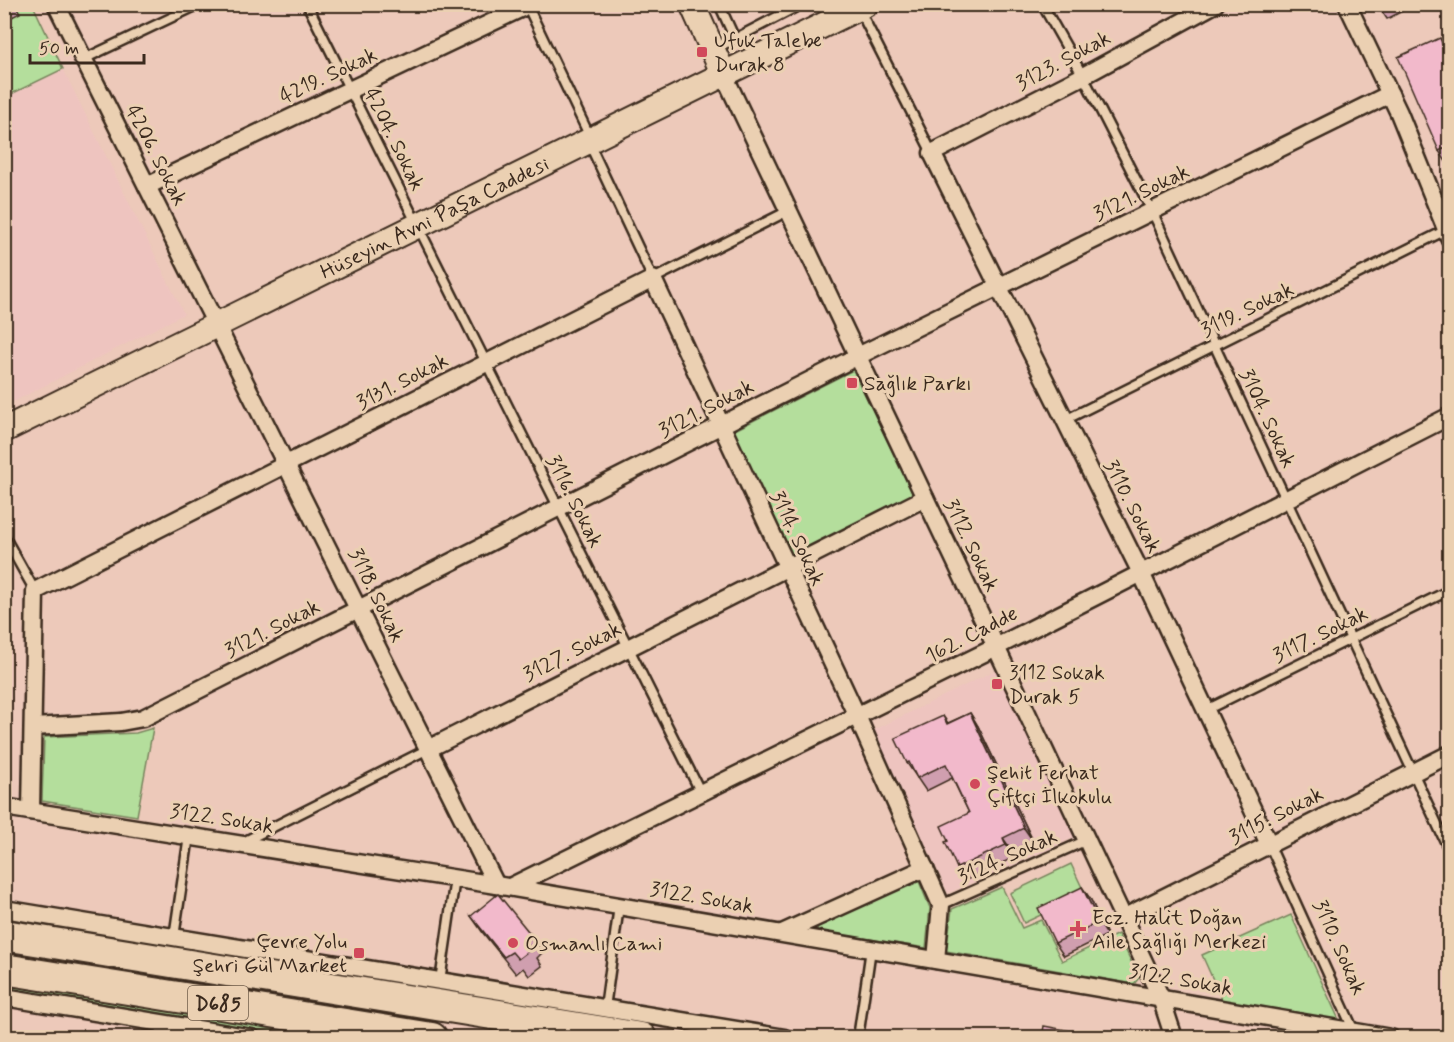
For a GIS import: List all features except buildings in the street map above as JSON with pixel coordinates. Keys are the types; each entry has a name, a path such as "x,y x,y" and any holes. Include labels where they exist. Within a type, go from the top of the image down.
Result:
{"highway":[{"name":"D685","path":"4,935 641,1038"},
{"name":"D685","path":"4,969 432,1038"}],"main road":[{"path":"692,4 724,75"},
{"name":"Hüseyin Avni Paşa Caddesi","path":"4,430 862,6"}],"street":[{"name":"4206. Sokak","path":"56,4 217,325"},
{"name":"3123. Sokak","path":"932,153 1083,76 1215,4"},
{"path":"1347,4 1444,209 1448,235"},
{"name":"4219. Sokak","path":"147,186 524,6"},
{"name":"3112. Sokak","path":"724,75 1161,998 1174,1038"},
{"name":"3121. Sokak","path":"33,726 121,722 143,718 858,356 1390,93"},
{"name":"3110. Sokak","path":"932,153 1141,573 1269,844"},
{"name":"3131. Sokak","path":"35,591 652,279"},
{"name":"3114. Sokak","path":"652,279 857,716 941,905 936,960"},
{"name":"3118. Sokak","path":"217,325 428,749 503,886"},
{"name":"162. Cadde","path":"503,886 701,793 996,647 1449,416"},
{"name":"3127. Sokak","path":"428,749 925,498"},
{"path":"31,811 35,591"},
{"name":"3115. Sokak","path":"1123,918 1449,754"},
{"name":"3122. Sokak","path":"4,807 455,878 1391,1038"},
{"path":"782,933 925,868"},
{"path":"4,909 785,1038"},
{"path":"4,997 161,1030 252,1038"}],"lane":[{"path":"84,59 200,4"},
{"name":"4204. Sokak","path":"308,4 418,226"},
{"path":"719,4 735,39"},
{"path":"712,50 802,4"},
{"name":"3104. Sokak","path":"1042,4 1083,76 1152,211 1449,852"},
{"name":"3114. Sokak","path":"524,6 590,141 652,279"},
{"name":"3110. Sokak","path":"862,6 932,153"},
{"name":"3131. Sokak","path":"652,279 788,211"},
{"name":"3116. Sokak","path":"418,226 701,793"},
{"name":"3119. Sokak","path":"1065,420 1448,235"},
{"path":"4,536 35,591"},
{"name":"3117. Sokak","path":"1206,710 1449,590"},
{"name":"3127. Sokak","path":"238,844 428,749"},
{"path":"174,937 189,836"},
{"name":"3124. Sokak","path":"941,905 1087,840"},
{"name":"3110. Sokak","path":"1269,844 1354,1031"},
{"path":"440,981 455,878"},
{"path":"605,1008 619,906"},
{"path":"858,1038 871,949"}],"shaded area":[{"path":"63,69 184,314 5,406 5,97"},
{"name":"Şehit Ferhat Çiftçi İlkokulu","path":"998,669 1075,837 948,893 874,730"}],"green space":[{"path":"5,5 33,5 63,69 5,97"},
{"path":"853,370 914,496 792,555 733,431"},
{"path":"153,728 137,816 42,801 44,737 136,733"},
{"path":"1071,864 1085,894 1024,923 1010,893"},
{"path":"918,879 930,908 926,948 818,931 816,925"},
{"path":"1002,887 1022,928 1041,920 1062,961 1118,934 1139,978 1134,984 946,951 952,909"},
{"path":"1291,915 1340,1022 1223,1002 1202,955"},
{"path":"4,981 351,1037 303,1037 5,989"}],"place":[{"name":"Ufuk Talebe Durak 8","path":"702,52"},
{"name":"Sağlık Parkı","path":"852,383"},
{"name":"3112 Sokak Durak 5","path":"997,684"},
{"name":"Şehit Ferhat Çiftçi İlkokulu","path":"975,784"},
{"name":"Ecz. Halit Doğan Aile Sağlığı Merkezi","path":"1078,929"},
{"name":"Osmanlı Cami","path":"513,943"},
{"name":"Çevre Yolu Şehri Gül Market","path":"359,953"}]}
